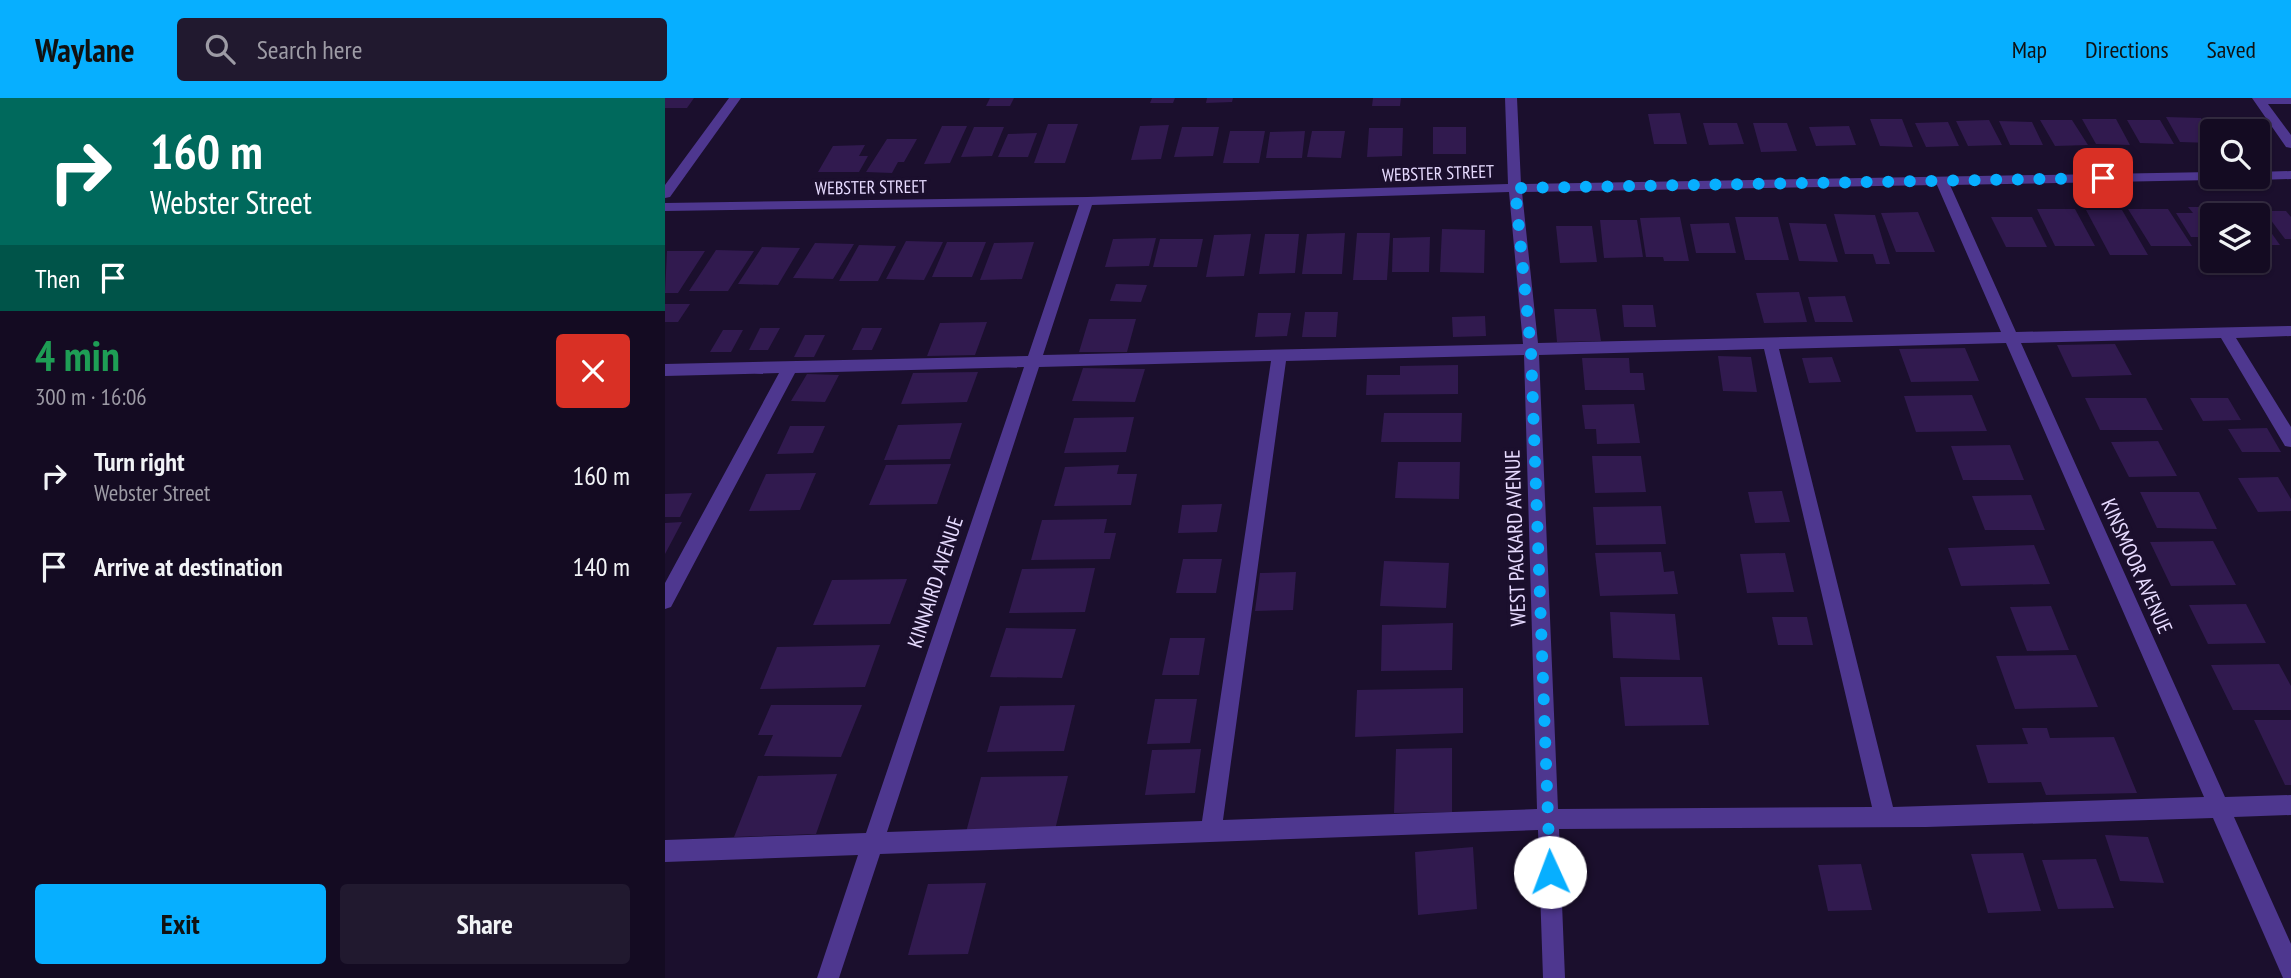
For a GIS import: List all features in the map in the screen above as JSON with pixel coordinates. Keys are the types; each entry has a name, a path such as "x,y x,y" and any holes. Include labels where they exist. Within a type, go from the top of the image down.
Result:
{"street":[{"path":"665,194 735,98"},
{"name":"WEST PACKARD AVENUE","path":"1511,98 1515,188 1531,351 1554,978"},
{"path":"2259,99 2291,100"},
{"path":"2259,99 2291,144"},
{"path":"2270,176 2291,175"},
{"name":"WEBSTER STREET","path":"665,207 1087,201 1515,188 2200,176"},
{"name":"KINSMOOR AVENUE","path":"1941,180 2291,970"},
{"name":"KINNAIRD AVENUE","path":"828,978 1087,201"},
{"path":"665,370 2291,331"},
{"path":"2225,332 2291,441"},
{"path":"1770,344 1885,817"},
{"path":"1211,830 1279,356"},
{"path":"665,601 790,367"},
{"path":"665,851 1548,819 1885,817 2291,805"}],"building":[{"path":"665,98 694,98 687,108 665,108"},
{"path":"990,98 1014,98 1010,106 986,106"},
{"path":"1152,98 1175,98 1173,103 1150,103"},
{"path":"1207,98 1233,98 1232,102 1206,103"},
{"path":"1373,98 1401,98 1400,106 1372,106"},
{"path":"1680,113 1687,144 1654,144 1648,114"},
{"path":"2166,117 2201,118 2200,143 2180,142"},
{"path":"1870,119 1902,119 1913,147 1880,146"},
{"path":"2082,119 2116,119 2130,145 2096,144"},
{"path":"1989,120 2002,145 1968,146 1956,121"},
{"path":"2040,120 2072,120 2088,145 2055,146"},
{"path":"2127,120 2160,120 2174,144 2140,143"},
{"path":"1999,121 2032,122 2043,145 2010,145"},
{"path":"1948,122 1959,146 1926,147 1915,123"},
{"path":"1703,123 1737,123 1744,144 1709,145"},
{"path":"1753,123 1787,123 1797,151 1761,152"},
{"path":"1048,124 1078,124 1065,163 1034,163"},
{"path":"1169,125 1161,159 1131,160 1140,126"},
{"path":"942,126 967,126 950,163 924,164"},
{"path":"1849,126 1856,145 1816,146 1809,127"},
{"path":"974,127 1004,127 992,156 961,157"},
{"path":"1182,127 1219,127 1213,156 1174,157"},
{"path":"1433,127 1466,127 1466,154 1433,154"},
{"path":"1369,128 1403,128 1402,156 1367,157"},
{"path":"1230,131 1265,131 1259,163 1223,163"},
{"path":"1305,131 1302,158 1266,158 1270,132"},
{"path":"1312,131 1345,131 1341,158 1307,157"},
{"path":"1037,133 1028,157 998,157 1008,134"},
{"path":"887,139 917,139 904,162 898,162 892,173 866,172"},
{"path":"865,145 859,156 868,156 859,172 818,172 833,146"},
{"path":"2188,207 2200,207 2200,237 2191,237 2176,213 2193,213"},
{"path":"2037,209 2075,209 2095,246 2055,246"},
{"path":"2128,209 2168,209 2192,246 2151,246"},
{"path":"2086,210 2122,210 2148,255 2110,255"},
{"path":"2270,211 2286,211 2291,217 2291,239 2285,239 2270,219"},
{"path":"1918,212 1935,252 1896,252 1881,213"},
{"path":"1834,214 1875,215 1890,264 1876,264 1873,254 1845,254"},
{"path":"1680,217 1689,261 1664,261 1663,257 1646,257 1640,218"},
{"path":"1735,217 1778,217 1789,260 1745,260"},
{"path":"1991,217 2032,217 2047,247 2006,247"},
{"path":"1600,220 1637,220 1643,257 1604,258"},
{"path":"1729,223 1736,253 1696,253 1690,224"},
{"path":"1789,223 1826,224 1838,262 1799,261"},
{"path":"1556,226 1592,226 1597,262 1560,263"},
{"path":"1442,229 1485,230 1484,273 1440,272"},
{"path":"2270,231 2280,245 2270,245"},
{"path":"1345,233 1342,274 1302,274 1307,234"},
{"path":"1357,233 1390,233 1387,280 1353,280"},
{"path":"1251,234 1244,276 1206,277 1214,235"},
{"path":"1265,234 1299,234 1295,273 1259,274"},
{"path":"1430,237 1429,272 1392,272 1393,238"},
{"path":"1156,238 1149,266 1105,267 1113,239"},
{"path":"1160,239 1203,239 1197,267 1153,267"},
{"path":"906,241 943,242 924,280 886,279"},
{"path":"947,242 986,242 972,277 932,277"},
{"path":"1034,242 1022,279 980,280 994,243"},
{"path":"815,243 854,244 833,279 793,278"},
{"path":"859,245 896,246 878,281 839,281"},
{"path":"762,247 800,248 778,285 738,284"},
{"path":"716,250 754,251 728,291 689,291"},
{"path":"667,251 705,251 678,293 665,293"},
{"path":"1116,284 1147,285 1141,302 1110,301"},
{"path":"1799,292 1807,322 1764,323 1756,293"},
{"path":"1845,296 1853,322 1815,322 1808,297"},
{"path":"665,304 690,304 678,322 665,322"},
{"path":"1622,305 1653,305 1656,327 1624,327"},
{"path":"1554,309 1596,309 1601,341 1557,342"},
{"path":"1305,312 1338,312 1336,337 1302,337"},
{"path":"1258,313 1291,313 1287,336 1255,337"},
{"path":"1485,316 1486,336 1453,337 1452,317"},
{"path":"1089,319 1136,319 1127,352 1079,352"},
{"path":"987,322 975,355 927,356 940,323"},
{"path":"760,328 780,328 768,350 749,350"},
{"path":"862,328 882,328 872,350 852,350"},
{"path":"723,330 743,330 731,352 710,352"},
{"path":"805,335 825,335 814,357 794,357"},
{"path":"2115,344 2132,375 2072,377 2057,345"},
{"path":"1965,348 1979,381 1911,382 1899,349"},
{"path":"1718,356 1751,357 1757,392 1723,391"},
{"path":"1832,357 1841,382 1809,383 1802,358"},
{"path":"1582,358 1629,358 1630,373 1643,373 1645,390 1585,390"},
{"path":"1458,365 1458,394 1366,395 1367,375 1400,375 1400,366"},
{"path":"1083,368 1145,369 1135,402 1072,401"},
{"path":"978,372 967,402 901,404 913,373"},
{"path":"807,374 839,375 825,402 791,401"},
{"path":"1972,395 1987,431 1916,432 1904,396"},
{"path":"2085,398 2146,398 2163,430 2100,430"},
{"path":"2190,398 2228,398 2241,420 2203,421"},
{"path":"1634,404 1640,443 1597,444 1596,429 1585,429 1582,405"},
{"path":"1384,413 1462,413 1461,442 1381,442"},
{"path":"1134,417 1126,452 1064,453 1074,418"},
{"path":"962,423 950,459 884,460 898,425"},
{"path":"790,426 825,426 813,453 777,454"},
{"path":"2267,428 2281,452 2242,452 2228,429"},
{"path":"2158,441 2177,476 2129,477 2111,442"},
{"path":"2010,445 2024,480 1963,480 1951,446"},
{"path":"1592,456 1641,456 1646,492 1595,493"},
{"path":"1398,462 1460,462 1459,499 1395,498"},
{"path":"951,464 937,504 869,505 886,465"},
{"path":"1119,465 1117,474 1137,474 1131,505 1054,506 1065,467"},
{"path":"816,473 800,510 749,511 766,474"},
{"path":"2278,477 2291,499 2291,511 2258,512 2238,478"},
{"path":"1782,491 1790,522 1755,523 1748,492"},
{"path":"2140,492 2199,492 2217,529 2157,528"},
{"path":"692,493 680,517 665,517 665,494"},
{"path":"2031,495 2045,530 1985,530 1972,496"},
{"path":"1222,504 1217,532 1178,533 1182,505"},
{"path":"1661,506 1666,544 1596,545 1593,507"},
{"path":"1107,519 1104,533 1116,533 1110,559 1031,560 1042,520"},
{"path":"682,522 665,554 665,523"},
{"path":"2213,541 2236,585 2171,586 2150,542"},
{"path":"2034,545 2050,584 1961,586 1948,548"},
{"path":"1661,552 1664,572 1674,571 1678,594 1600,596 1595,553"},
{"path":"1785,553 1794,592 1747,593 1740,554"},
{"path":"1183,559 1222,559 1216,593 1176,593"},
{"path":"1384,561 1449,563 1446,608 1380,606"},
{"path":"1095,568 1085,612 1009,613 1022,569"},
{"path":"1296,572 1293,610 1255,611 1260,573"},
{"path":"907,579 890,624 813,625 832,580"},
{"path":"2246,604 2266,643 2208,644 2189,605"},
{"path":"2051,606 2069,650 2027,651 2010,607"},
{"path":"1610,612 1675,614 1680,660 1613,658"},
{"path":"1772,617 1807,617 1813,645 1778,645"},
{"path":"1453,623 1452,670 1381,671 1382,625"},
{"path":"1006,628 1076,629 1062,678 990,677"},
{"path":"1170,638 1205,638 1199,675 1162,675"},
{"path":"880,645 865,687 760,689 777,647"},
{"path":"2076,655 2098,707 2015,709 1996,656"},
{"path":"2279,664 2291,686 2291,710 2233,710 2211,665"},
{"path":"1620,677 1702,677 1709,725 1625,726"},
{"path":"1463,688 1463,733 1355,737 1357,690"},
{"path":"1155,699 1197,699 1190,743 1147,744"},
{"path":"771,705 862,705 841,757 764,756 773,735 758,735"},
{"path":"1075,705 1064,751 987,752 1000,706"},
{"path":"2254,720 2291,720 2291,785 2285,785"},
{"path":"2022,728 2047,728 2050,738 2114,737 2137,793 2046,795 2041,782 1988,783 1976,745 2028,744"},
{"path":"1452,748 1452,812 1394,813 1396,749"},
{"path":"1201,749 1195,793 1145,795 1152,750"},
{"path":"837,774 816,834 734,837 758,776"},
{"path":"1068,776 1055,830 966,832 981,777"},
{"path":"2105,835 2148,837 2164,883 2120,881"},
{"path":"1473,847 1477,909 1418,915 1415,852"},
{"path":"2023,853 2041,911 1988,913 1971,854"},
{"path":"2096,859 2114,908 2058,909 2042,860"},
{"path":"1861,864 1872,910 1828,911 1818,865"},
{"path":"986,883 968,954 908,955 928,884"}],"route":[{"path":"1550,872 1531,351 1515,188 2103,178"}]}
